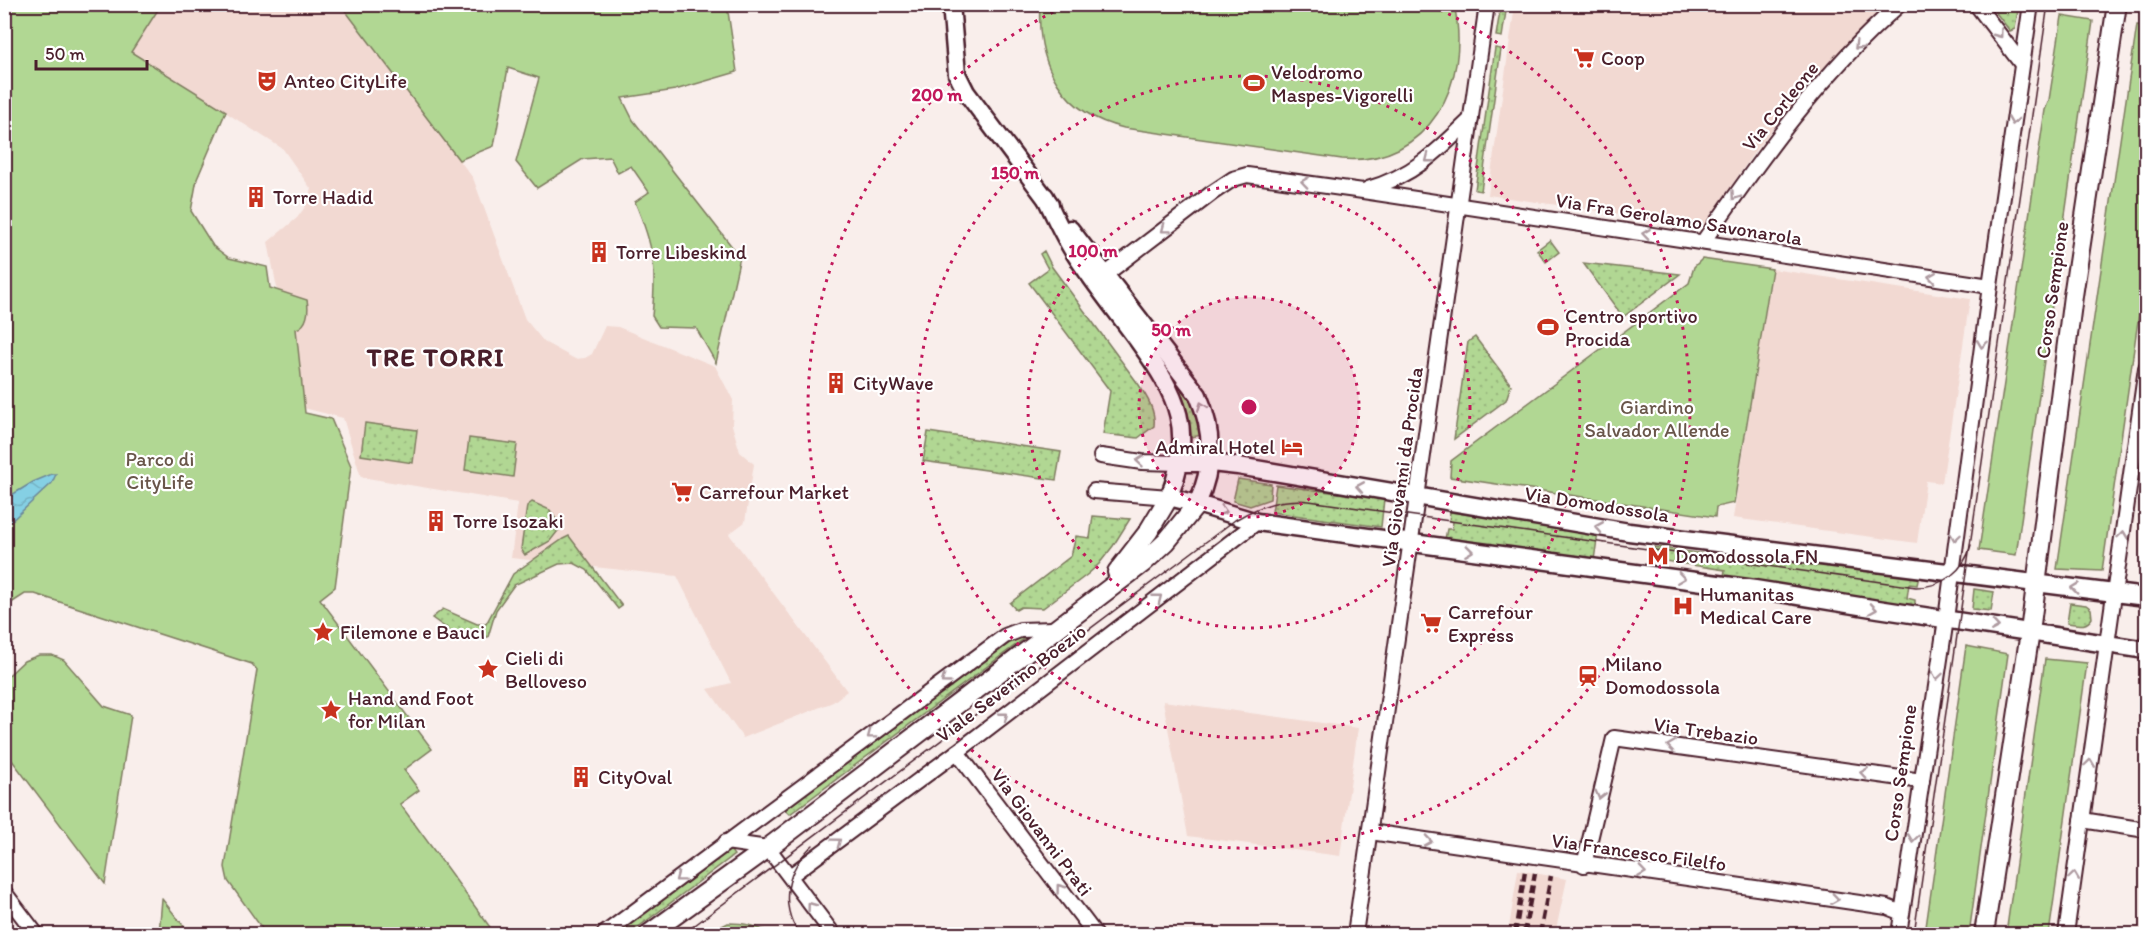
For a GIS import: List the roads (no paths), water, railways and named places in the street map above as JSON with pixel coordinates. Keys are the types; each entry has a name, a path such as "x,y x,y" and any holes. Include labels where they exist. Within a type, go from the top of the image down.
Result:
{"main road":[{"name":"Corso Sempione","path":"1984,934 2030,632 2073,296 2117,4"},
{"name":"Viale Severino Boezio","path":"1094,600 1133,554 1169,497"},
{"name":"Viale Severino Boezio","path":"650,934 768,848 1143,563 1166,542 1197,504"}],"street":[{"path":"951,4 957,74 966,92 1198,395 1210,430 1211,463 1206,486 1197,504"},
{"name":"Via Corleone","path":"1704,242 1762,158 1834,69 1900,4"},
{"path":"1976,4 2021,63"},
{"name":"Corso Sempione","path":"1899,934 1946,619 1990,286 2031,4"},
{"name":"Via Giovanni da Procida","path":"1355,934 1460,206 1484,9"},
{"name":"Via Fra Gerolamo Savonarola","path":"1363,191 1399,178 1417,168 1471,119"},
{"name":"Via Fra Gerolamo Savonarola","path":"1106,274 1233,179 1247,175 1990,286"},
{"path":"1045,196 1077,257 1166,380 1174,398 1182,439 1176,479 1169,497"},
{"path":"2066,934 2146,368"},
{"path":"1101,456 1143,462 1179,463"},
{"name":"Via Domodossola","path":"1179,463 1238,466 1629,532 1951,574"},
{"path":"1094,491 1169,497 1257,522 1645,573 2146,650"},
{"name":"Viale Severino Boezio","path":"790,876 957,752 1257,522"},
{"path":"1951,574 2146,597"},
{"name":"Viale Severino Boezio","path":"604,934 1005,636 1020,630 1054,629"},
{"name":"Via Trebazio","path":"1584,864 1614,738 1922,780"},
{"name":"Via Giovanni Prati","path":"957,752 1095,934"},
{"path":"2082,820 2146,830"},
{"name":"Via Francesco Filelfo","path":"1370,832 1887,907 1902,913"},
{"path":"726,842 768,848 833,934"},
{"path":"7,900 36,934"}],"water":[{"path":"56,474 52,483 5,527 5,499 33,482"}],"tram line":[{"path":"1914,934 2048,4"},
{"path":"683,934 1235,520 1271,504 1309,501 1916,587 1935,584 1951,576 1963,563 1971,545"},
{"path":"799,934 789,911 788,887 797,865 813,845"}],"railway":[{"path":"1515,934 1525,871"},
{"path":"1524,934 1535,873"},
{"path":"1540,934 1551,876"}],"place":[{"name":"Coop","path":"1584,58"},
{"name":"Anteo CityLife","path":"267,81"},
{"name":"Velodromo Maspes-Vigorelli","path":"1254,83"},
{"name":"Torre Hadid","path":"256,197"},
{"name":"Torre Libeskind","path":"599,252"},
{"name":"Centro sportivo Procida","path":"1548,327"},
{"name":"CityWave","path":"836,383"},
{"name":"Admiral Hotel","path":"1292,447"},
{"name":"Carrefour Market","path":"682,492"},
{"name":"Torre Isozaki","path":"436,521"},
{"name":"Domodossola FN","path":"1658,556"},
{"name":"Humanitas Medical Care","path":"1683,606"},
{"name":"Carrefour Express","path":"1431,623"},
{"name":"Filemone e Bauci","path":"323,632"},
{"name":"Cieli di Belloveso","path":"488,669"},
{"name":"Milano Domodossola","path":"1588,676"},
{"name":"Hand and Foot for Milan","path":"331,710"},
{"name":"CityOval","path":"581,777"}],"district":[{"name":"TRE TORRI","path":"436,357"}],"park label":[{"name":"Giardino Salvador Allende","path":"1657,418"},
{"name":"Parco di CityLife","path":"160,470"}]}
